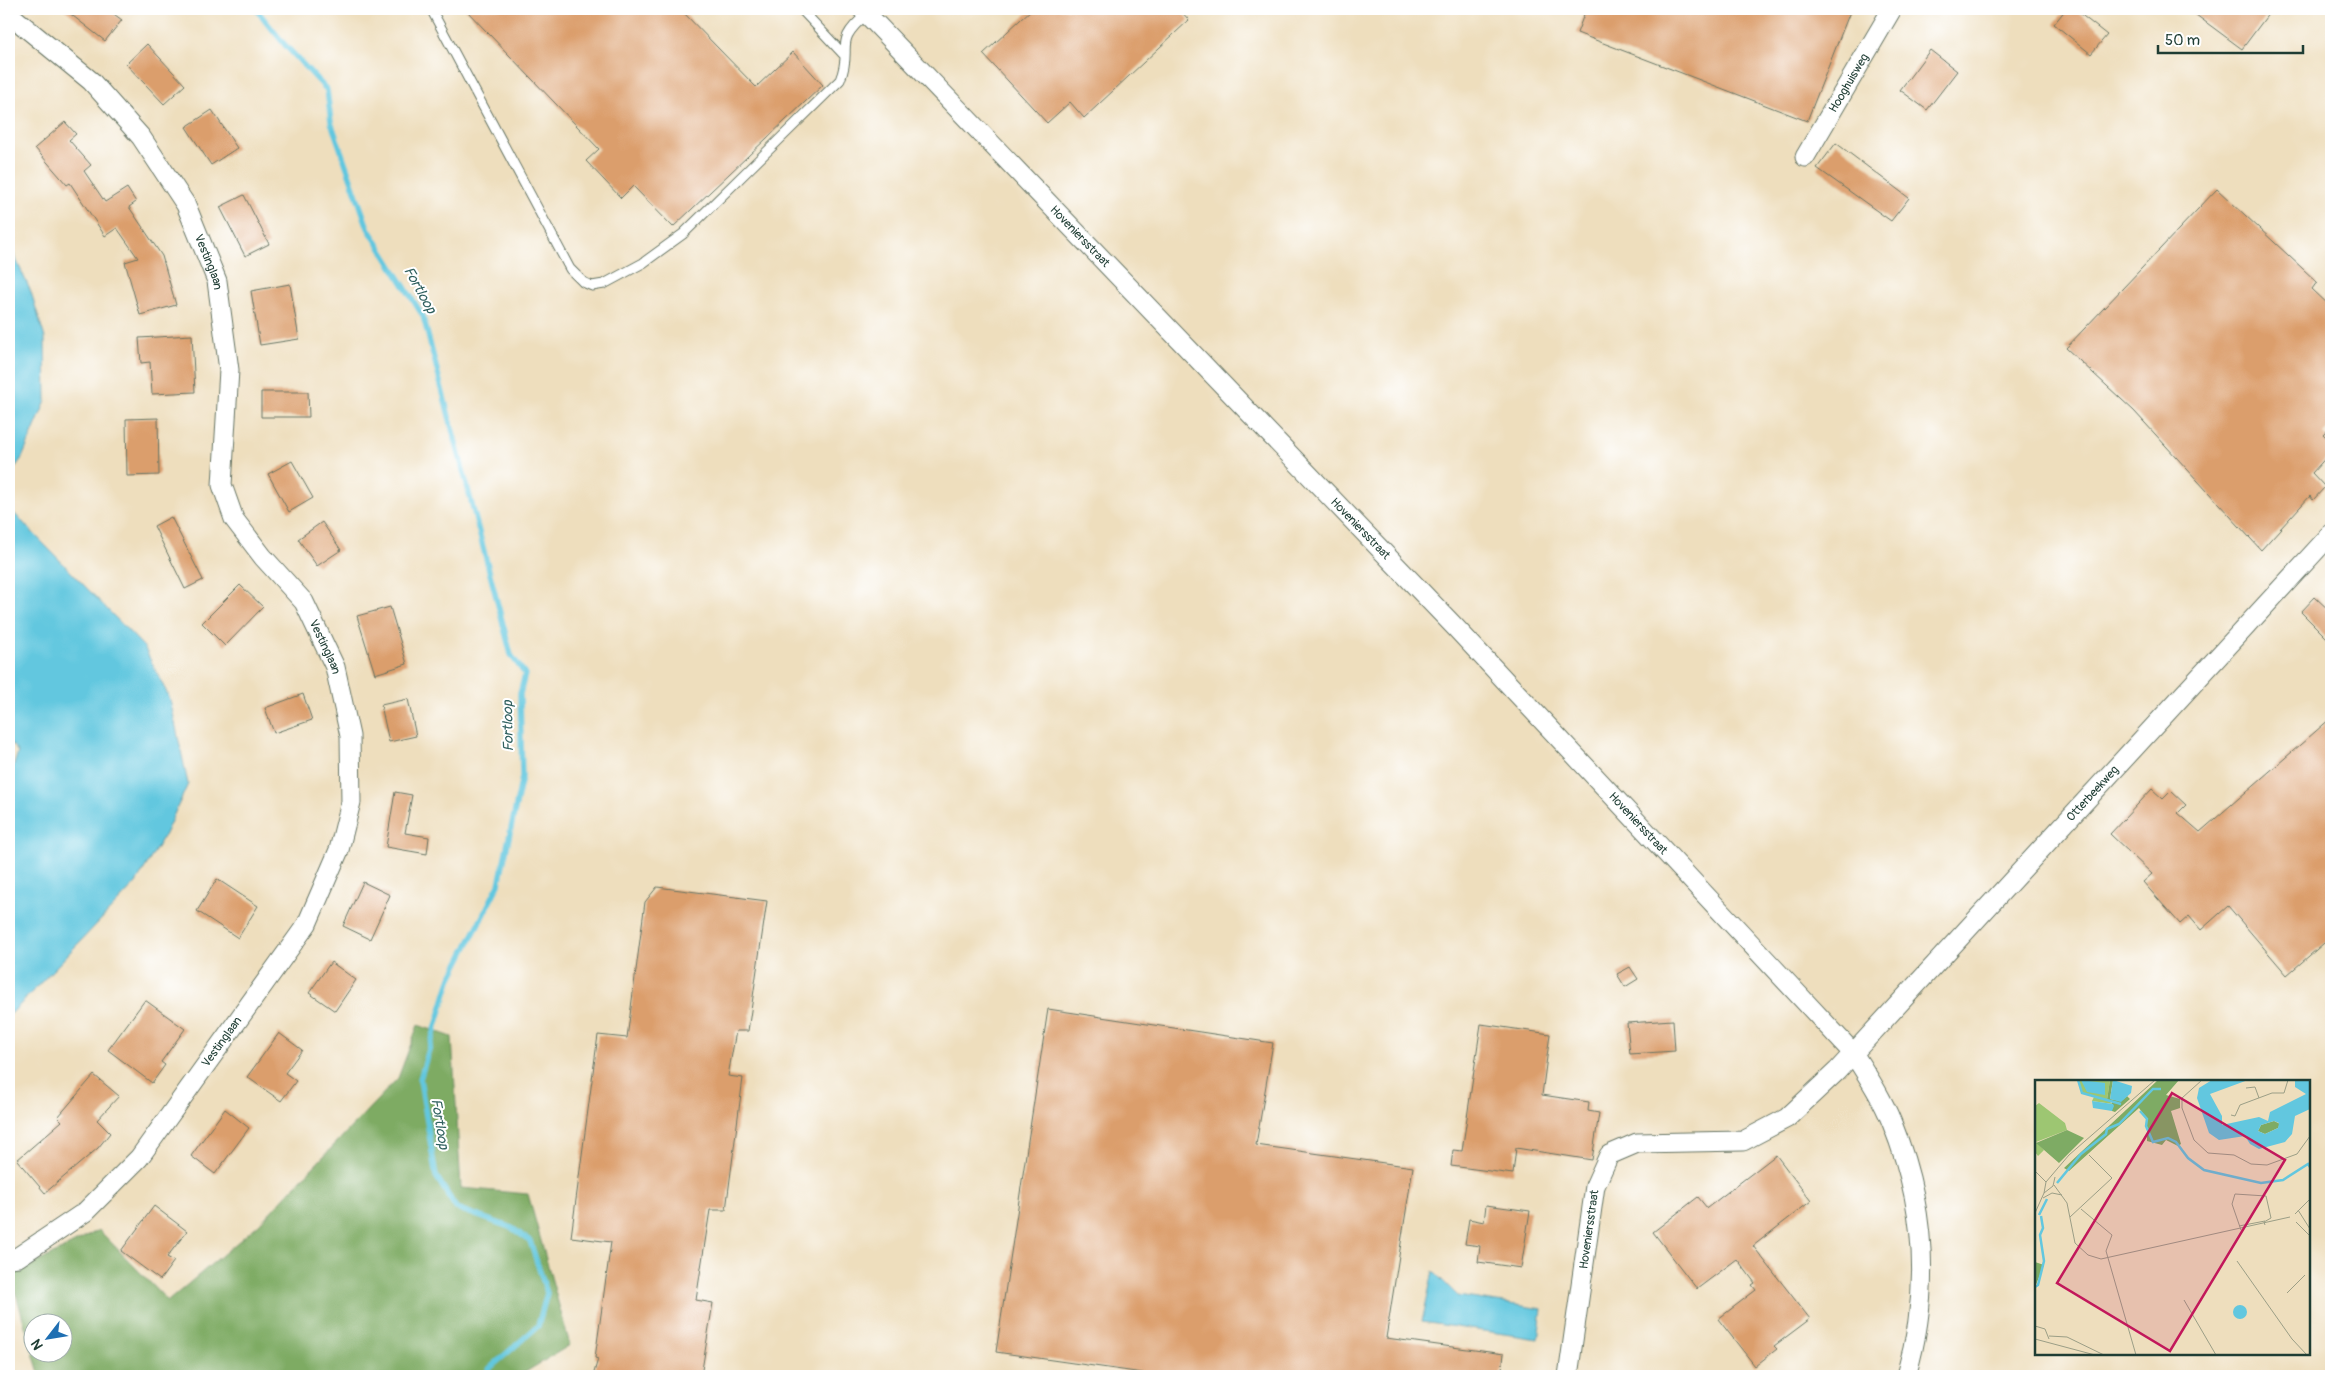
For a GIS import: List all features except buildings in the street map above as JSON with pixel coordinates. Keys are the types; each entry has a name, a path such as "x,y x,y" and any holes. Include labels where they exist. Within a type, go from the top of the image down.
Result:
{"street":[{"name":"Hooghuisweg","path":"1805,157 1892,9"},
{"name":"Hoveniersstraat","path":"864,11 1450,621 1853,1053 1875,1088 1892,1121 1907,1165 1918,1212 1923,1259 1919,1315 1906,1376"},
{"name":"Vestinglaan","path":"9,14 91,81 141,137 186,205 217,281 230,370 222,485 234,519 263,557 304,602 335,667 350,736 351,802 339,850 307,924 139,1158 84,1212 18,1257 9,1258"},
{"name":"Otterbeekweg","path":"1853,1053 2331,534"},
{"name":"Hoveniersstraat","path":"1568,1376 1595,1186 1610,1155 1637,1143 1743,1141 1787,1118 1853,1053"}],"lane":[{"path":"431,9 570,269 583,282 592,286 604,284 642,263 683,234 840,80 846,67 843,47 847,33 864,11"},
{"path":"801,9 845,57"}],"green space":[{"path":"418,1025 452,1037 461,1188 528,1194 570,1345 519,1376 40,1376 36,1362 72,1362 72,1312 22,1312 22,1315 11,1276 99,1230 168,1301 259,1224 398,1078"}],"water":[{"path":"9,244 31,292 45,338 46,401 22,458 9,476"},
{"path":"9,508 144,647 170,699 188,784 165,834 136,883 9,1016 9,780 18,752 9,741"},
{"path":"1433,1271 1458,1296 1542,1309 1538,1339 1422,1322"}],"waterway":[{"name":"Fortloop","path":"256,9 285,45 327,90 331,122 368,228 423,316 511,655 525,674 520,694 522,777 499,884 450,980 420,1079 436,1176 456,1208 512,1228 530,1241 547,1293 538,1326 490,1368 485,1376"}]}
